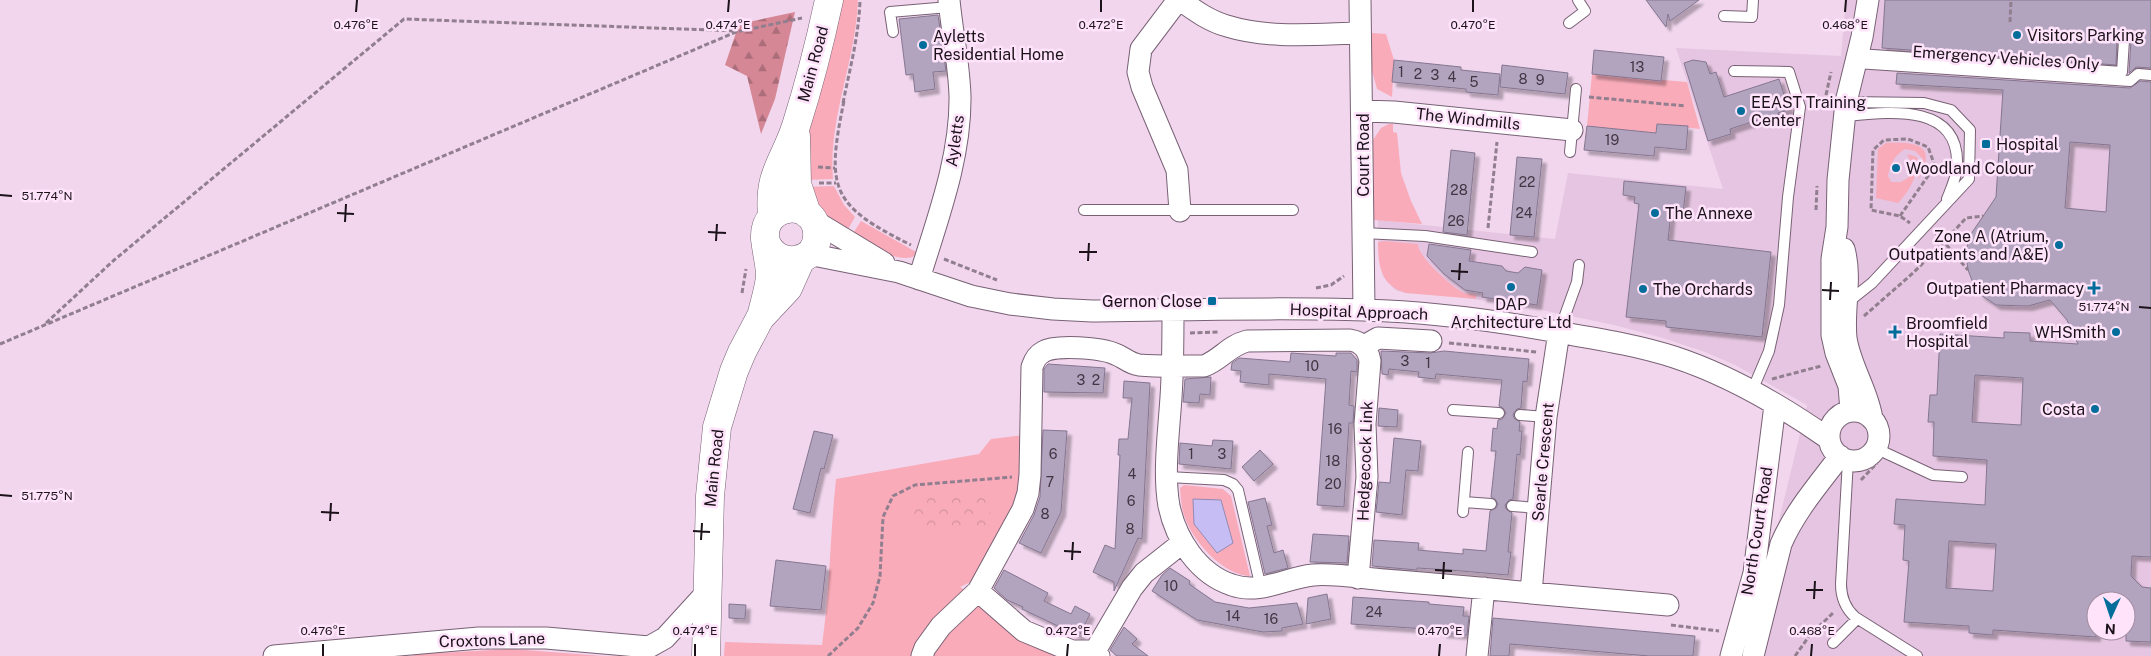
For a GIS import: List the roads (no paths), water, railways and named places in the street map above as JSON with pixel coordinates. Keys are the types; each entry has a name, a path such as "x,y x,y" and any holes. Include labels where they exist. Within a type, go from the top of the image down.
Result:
{"main road":[{"name":"Main Road","path":"706,656 710,496 717,427 734,371 760,318 770,276 770,196 773,182 796,127 827,6"},
{"name":"Main Road","path":"760,318 788,288 817,238 797,184 796,127"},
{"path":"805,256 795,261 781,259 770,251 769,228 788,209 794,208 810,217"}],"street":[{"path":"1180,211 1177,170 1142,87 1138,72 1141,49 1179,0 1200,14 1225,26 1248,31 1272,34 1360,34"},
{"name":"Court Road","path":"1360,0 1364,310"},
{"path":"1839,452 1829,431 1844,414 1850,386 1836,353 1831,317 1832,258 1837,227 1838,180 1845,109 1868,0"},
{"name":"Ayletts","path":"909,275 927,251 947,186 958,128 959,75 949,3"},
{"name":"The Windmills","path":"1362,111 1394,112 1572,130"},
{"name":"Hospital Approach","path":"810,217 909,275"},
{"path":"1837,227 1846,258 1847,344 1870,404 1872,419 1879,433 1880,450 1865,458 1839,452"},
{"name":"Hospital Approach","path":"805,256 909,275 971,296 1036,307 1092,311 1364,310 1461,317 1559,332 1638,347 1760,386 1775,405 1804,421 1839,452"},
{"path":"1173,310 1173,366 1168,477 1169,505 1174,526 1182,543 1192,556 1219,580 1234,586 1261,588 1313,575 1668,605"},
{"name":"Searle Crescent","path":"1531,593 1546,417 1559,332"},
{"path":"922,656 925,648 941,626 978,591 1023,509 1030,475 1032,367 1036,358 1043,351 1055,348 1106,351 1117,354 1128,363 1204,366 1213,362 1235,344 1247,341 1350,340 1364,346 1378,338 1431,341"},
{"name":"Hedgecock Link","path":"1358,578 1367,477 1366,424 1370,361 1369,353 1364,346"},
{"name":"North Court Road","path":"1731,656 1754,573 1775,405"},
{"path":"1804,421 1844,414 1866,414 1872,419"},
{"path":"1753,656 1781,544 1787,530 1802,506 1839,452"},
{"path":"978,591 1024,631 1072,651 1097,654 1132,588 1144,573 1182,543"},
{"path":"1477,656 1484,588"},
{"name":"Croxtons Lane","path":"274,656 479,638 546,638 654,652 707,592"}],"lane":[{"path":"1569,23 1585,11 1578,0"},
{"path":"1724,16 1752,17 1752,0"},
{"path":"892,32 890,12 949,3"},
{"path":"1857,59 2122,72 2124,40"},
{"name":"Emergency Vehicles Only","path":"1857,59 2130,81 2138,74 2151,75"},
{"path":"1734,71 1789,72 1800,107 1788,197 1779,305 1760,386"},
{"path":"1570,152 1576,93"},
{"path":"1845,109 1924,103 1951,110 1970,130 1969,179 1946,202 1929,229 1872,283 1847,310"},
{"path":"1845,109 1925,116 1945,126 1956,145 1957,168 1946,202"},
{"path":"1084,210 1293,210"},
{"path":"1363,233 1425,236 1532,252"},
{"path":"1559,332 1577,282 1579,265"},
{"path":"1453,410 1498,413"},
{"path":"1520,415 1546,417"},
{"path":"1880,450 1933,475 1962,477"},
{"path":"1468,452 1463,507 1491,504"},
{"path":"1839,452 1846,490 1841,584 1843,601 1849,612 1857,619 1917,656"},
{"path":"1168,477 1224,480 1233,484 1238,490 1261,588"},
{"path":"1512,506 1538,508"},
{"path":"1833,643 1857,619"}],"place":[{"name":"Visitors Parking","path":"2017,35"},
{"name":"Ayletts Residential Home","path":"923,45"},
{"name":"EEAST Training Center","path":"1741,111"},
{"name":"Hospital","path":"1986,144"},
{"name":"Woodland Colour","path":"1896,168"},
{"name":"The Annexe","path":"1655,213"},
{"name":"Zone A (Atrium, Outpatients and A&E)","path":"2059,245"},
{"name":"DAP Architecture Ltd","path":"1511,287"},
{"name":"Outpatient Pharmacy","path":"2094,288"},
{"name":"The Orchards","path":"1643,289"},
{"name":"Gernon Close","path":"1212,301"},
{"name":"Broomfield Hospital","path":"1895,332"},
{"name":"WHSmith","path":"2116,332"},
{"name":"Costa","path":"2095,409"}]}
